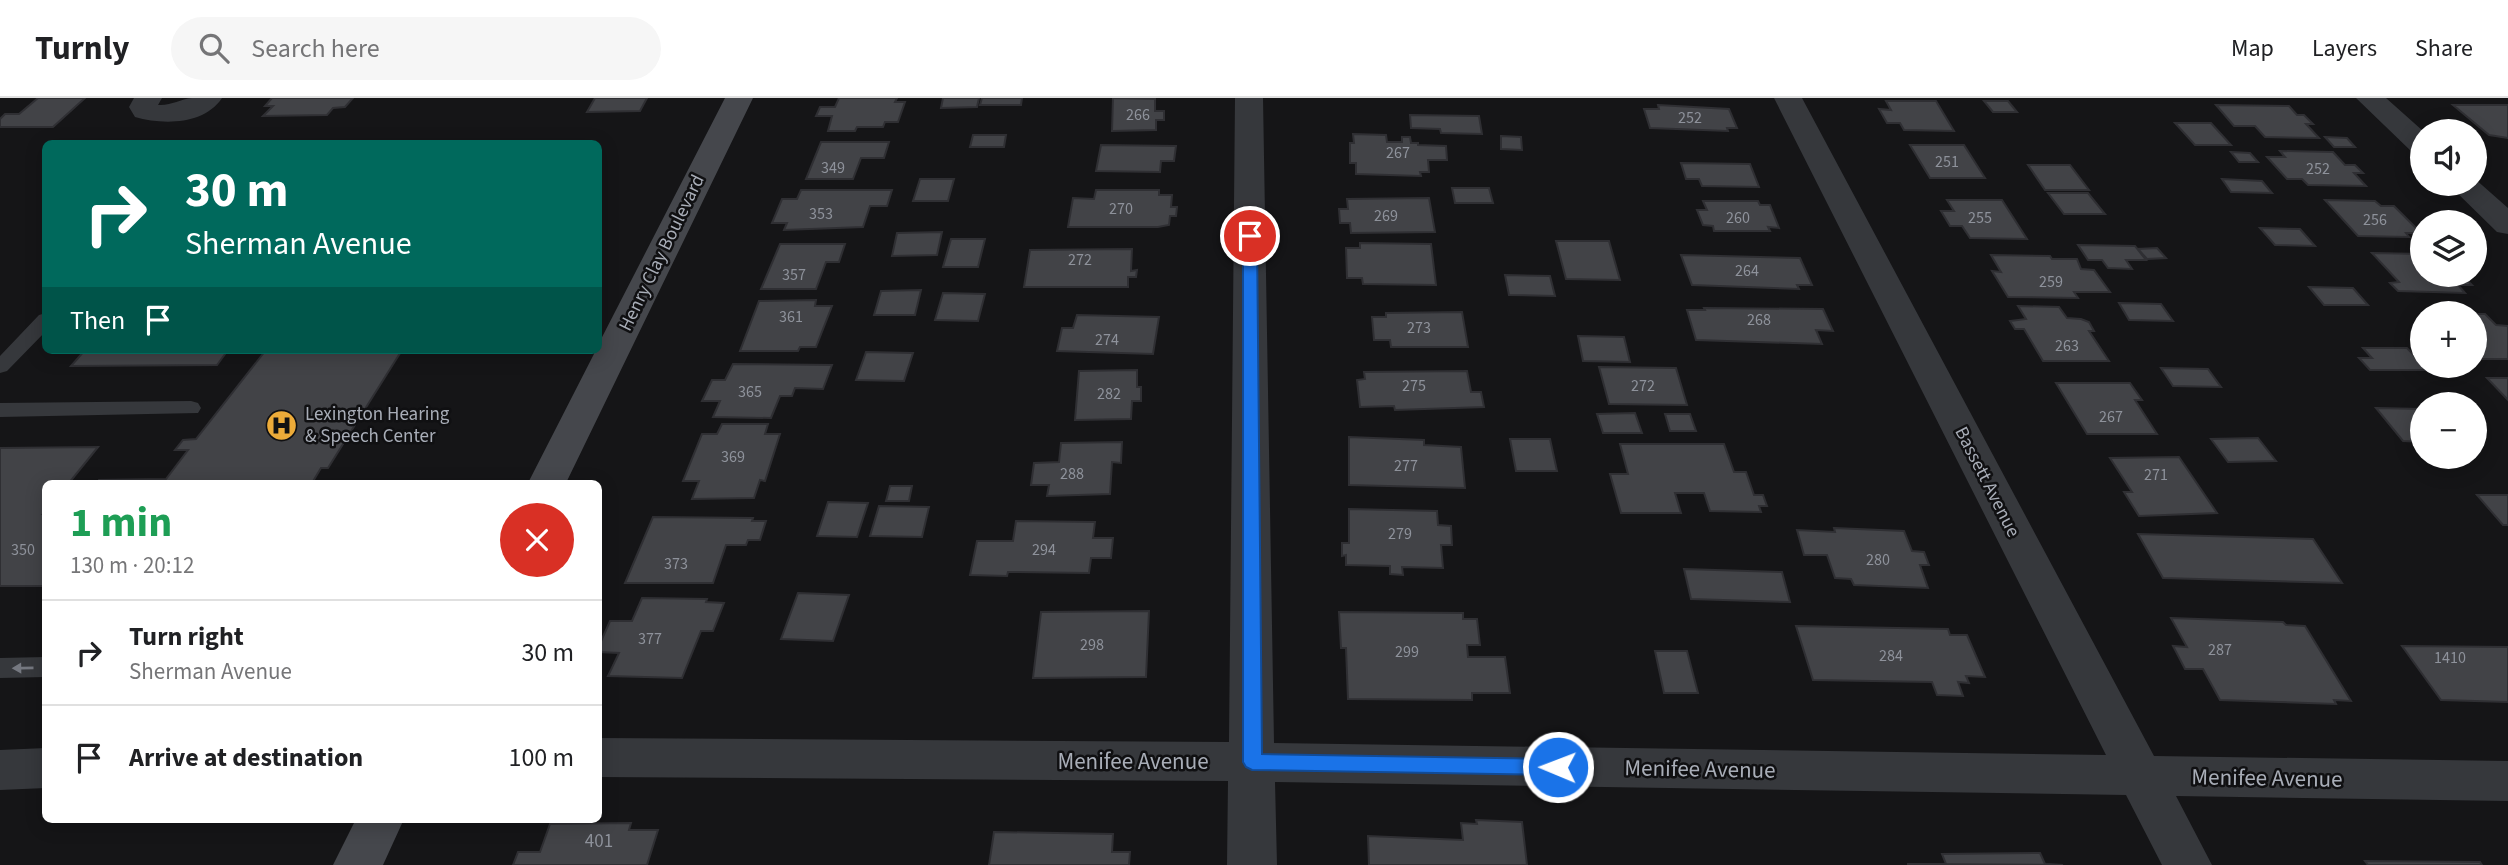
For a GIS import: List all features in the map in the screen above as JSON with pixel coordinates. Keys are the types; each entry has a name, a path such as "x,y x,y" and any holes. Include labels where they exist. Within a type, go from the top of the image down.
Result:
{"street":[{"path":"148,98 143,107 145,111 161,114 193,107 208,98"},
{"name":"Henry Clay Boulevard","path":"548,480 739,98"},
{"path":"1250,98 1252,865"},
{"name":"Bassett Avenue","path":"1788,98 2187,865"},
{"path":"2370,98 2410,135"},
{"path":"2476,196 2508,225"},
{"name":"Menifee Avenue","path":"602,757 1252,762 2508,781"},
{"path":"0,770 42,768"},
{"path":"358,865 378,823"}],"lane":[{"path":"0,367 42,323"},
{"path":"0,410 191,408"},
{"path":"0,668 42,667"}],"building":[{"path":"38,98 85,98 53,127 0,127 0,119 5,114 19,114"},
{"path":"272,98 353,98 345,107 333,108 327,115 263,116 273,106 265,106"},
{"path":"595,98 647,98 640,111 587,112"},
{"path":"839,98 897,98 895,102 905,102 898,122 885,122 883,127 857,127 855,131 828,131 832,116 816,116 820,107 835,107"},
{"path":"943,98 979,98 977,107 941,108"},
{"path":"982,98 1022,98 1021,105 980,105"},
{"path":"1113,98 1155,99 1155,111 1164,111 1164,120 1156,120 1156,130 1112,131"},
{"path":"1886,101 1936,101 1954,131 1904,130 1900,123 1887,123 1879,109 1891,110"},
{"path":"1984,101 2008,101 2017,112 1993,112"},
{"path":"1658,105 1729,109 1737,128 1727,128 1728,131 1650,128 1644,109 1659,109"},
{"path":"2216,105 2289,106 2297,115 2304,115 2313,124 2306,124 2319,138 2265,137 2255,126 2234,126"},
{"path":"2453,105 2508,105 2508,138 2487,133 2487,119 2470,119"},
{"path":"1410,115 1479,116 1482,134 1441,133 1440,129 1411,128"},
{"path":"2175,123 2211,123 2231,145 2195,145"},
{"path":"1353,134 1386,135 1387,142 1402,142 1402,137 1410,137 1411,143 1418,145 1446,146 1447,160 1428,160 1429,172 1420,172 1421,176 1356,174 1356,163 1350,163"},
{"path":"973,135 1006,135 1004,147 970,147"},
{"path":"1501,136 1521,137 1522,150 1501,149"},
{"path":"2325,137 2347,138 2355,147 2334,147"},
{"path":"821,142 889,142 884,158 861,158 853,179 806,179"},
{"path":"1101,145 1176,146 1174,161 1161,161 1160,172 1096,171"},
{"path":"1910,145 1964,145 1985,178 1930,178"},
{"path":"2280,151 2333,152 2345,165 2355,165 2363,173 2354,173 2366,186 2308,185 2302,179 2287,179 2267,157 2285,157"},
{"path":"2231,152 2250,153 2258,162 2239,162"},
{"path":"1681,163 1750,164 1759,187 1702,186 1699,179 1686,179"},
{"path":"2028,165 2070,165 2089,190 2045,190"},
{"path":"920,179 954,179 948,201 913,201"},
{"path":"2222,179 2262,181 2272,193 2231,192"},
{"path":"1452,188 1489,188 1493,203 1455,203"},
{"path":"801,190 892,190 887,206 870,206 863,227 784,230 787,223 772,223 782,199 797,199"},
{"path":"1096,190 1159,190 1159,195 1172,195 1171,207 1177,207 1176,216 1170,216 1169,225 1158,227 1068,227 1073,198 1094,199"},
{"path":"2048,193 2088,193 2105,214 2064,214"},
{"path":"1429,198 1435,232 1351,233 1350,223 1340,223 1339,209 1348,209 1347,199"},
{"path":"1947,200 2002,200 2027,239 1970,238 1962,226 1950,226 1941,211 1954,211"},
{"path":"2325,200 2375,201 2381,206 2394,206 2410,222 2410,233 2406,233 2409,237 2358,236"},
{"path":"1703,201 1758,201 1760,205 1770,205 1779,228 1768,227 1770,231 1714,231 1713,226 1703,225 1697,210 1707,210"},
{"path":"2260,228 2300,229 2315,246 2275,245"},
{"path":"942,232 937,255 892,256 897,233"},
{"path":"951,239 985,239 978,267 943,267"},
{"path":"1556,241 1609,241 1620,280 1566,279"},
{"path":"1360,243 1431,244 1436,285 1363,284 1362,278 1347,278 1346,248 1360,248"},
{"path":"780,244 845,244 839,262 826,262 816,289 761,289"},
{"path":"2078,245 2135,246 2146,260 2126,260 2132,269 2108,268 2102,260 2088,260"},
{"path":"2157,248 2166,258 2147,259 2138,249"},
{"path":"1132,249 1131,271 1137,270 1136,277 1128,277 1128,287 1024,287 1030,250"},
{"path":"2372,253 2410,254 2410,287 2460,287 2465,293 2398,291 2390,283 2399,282"},
{"path":"1681,255 1800,258 1812,285 1797,285 1799,289 1692,285"},
{"path":"1991,255 2077,259 2081,269 2094,270 2110,292 2074,292 2078,298 2008,297 1992,271 2001,272"},
{"path":"1505,275 1550,276 1555,296 1509,295"},
{"path":"2309,287 2353,288 2368,305 2324,305"},
{"path":"921,290 915,315 874,315 881,291"},
{"path":"943,293 985,294 978,321 935,320"},
{"path":"816,300 815,306 832,306 816,347 800,347 798,351 740,351 759,301"},
{"path":"2119,303 2161,304 2173,321 2129,320"},
{"path":"2018,306 2059,307 2067,318 2089,322 2094,331 2089,331 2109,361 2043,361 2024,329 2015,329 2010,321 2026,319"},
{"path":"1704,308 1823,309 1833,331 1816,330 1822,344 1696,340 1687,310 1705,310"},
{"path":"1462,312 1468,347 1391,347 1390,340 1374,340 1372,317 1386,317 1386,313"},
{"path":"1077,315 1159,317 1153,354 1057,351 1062,328 1073,328"},
{"path":"2487,316 2496,325 2508,326 2508,359 2487,359"},
{"path":"1578,336 1624,337 1630,362 1583,361"},
{"path":"2363,348 2407,348 2410,351 2410,370 2370,370 2359,358 2372,358"},
{"path":"866,352 913,353 904,381 856,380"},
{"path":"82,354 225,354 217,365 71,366"},
{"name":"Lexington Hearing & Speech Center","path":"263,354 399,354 328,468 321,468 314,480 99,480 166,479 188,450 175,450 183,440 196,439"},
{"path":"733,364 832,365 823,389 795,388 792,396 780,396 771,418 713,417 720,401 702,401 712,380 725,380"},
{"path":"1599,367 1676,368 1687,405 1609,404"},
{"path":"2161,368 2208,369 2221,387 2173,386"},
{"path":"1137,370 1137,387 1141,387 1141,401 1132,401 1131,419 1075,420 1079,371"},
{"path":"1467,371 1471,392 1481,392 1484,407 1395,410 1394,406 1360,407 1357,380 1365,379 1364,372"},
{"path":"2487,378 2508,378 2508,400"},
{"path":"2056,383 2130,383 2142,400 2135,400 2157,434 2087,434"},
{"path":"2376,408 2410,409 2410,441 2403,441"},
{"path":"1635,413 1642,433 1603,433 1597,414"},
{"path":"1665,414 1690,414 1696,431 1670,431"},
{"path":"722,424 768,424 765,434 780,434 765,481 760,480 754,498 692,499 699,481 683,481 702,434 717,434"},
{"path":"1349,437 1424,440 1424,445 1461,447 1465,488 1349,485"},
{"path":"2258,438 2276,461 2228,462 2211,439"},
{"path":"1510,439 1550,439 1557,471 1516,471"},
{"path":"1122,442 1121,463 1112,462 1110,494 1047,496 1049,485 1031,485 1034,463 1059,462 1061,443"},
{"path":"1620,444 1724,444 1734,472 1746,472 1754,495 1763,495 1767,506 1759,506 1761,512 1710,511 1704,493 1675,493 1681,513 1621,513 1610,474 1628,474"},
{"path":"98,447 71,480 42,480 42,586 0,586 0,448"},
{"path":"2179,457 2217,513 2139,516 2124,492 2132,492 2110,458"},
{"path":"890,486 912,486 909,501 886,501"},
{"path":"2477,495 2508,495 2508,525 2503,525"},
{"path":"828,502 868,503 857,537 817,536"},
{"path":"879,506 929,507 922,537 870,536"},
{"path":"1349,509 1437,511 1438,525 1451,526 1452,545 1441,545 1443,568 1402,567 1403,575 1390,574 1390,566 1346,565 1346,555 1342,556 1342,543 1349,543"},
{"path":"653,517 753,518 752,521 766,521 760,540 748,540 746,545 726,545 713,583 625,583"},
{"path":"1016,521 1095,522 1093,538 1113,538 1111,558 1091,558 1089,573 1008,572 1007,576 970,575 977,541 1013,541"},
{"path":"1834,528 1904,531 1912,551 1924,552 1929,565 1920,565 1928,588 1854,585 1851,579 1835,578 1827,555 1804,555 1797,530 1835,532"},
{"path":"2138,534 2313,539 2342,583 2163,578"},
{"path":"1684,569 1782,572 1790,602 1691,599"},
{"path":"798,593 849,595 833,641 781,639"},
{"path":"642,598 707,599 706,602 724,603 713,631 701,631 682,678 608,676 619,653 602,652 602,639 610,621 632,621"},
{"path":"1149,611 1146,677 1033,678 1041,612"},
{"path":"1339,612 1463,613 1463,619 1477,619 1480,645 1467,645 1468,657 1505,657 1510,693 1472,693 1472,700 1348,699 1346,648 1341,648"},
{"path":"2171,618 2283,622 2286,625 2305,626 2351,701 2334,700 2336,704 2220,700 2203,669 2185,669 2173,646 2187,647"},
{"path":"1796,626 1948,629 1950,635 1967,635 1985,677 1966,676 1969,683 1958,682 1963,696 1937,695 1932,682 1813,680"},
{"path":"2402,646 2508,647 2508,702 2441,700"},
{"path":"1655,651 1687,651 1698,693 1664,693"},
{"path":"1476,820 1522,822 1527,865 1369,865 1368,836 1463,840 1461,823 1477,824"},
{"path":"631,823 629,830 658,830 647,865 513,865 518,852 540,852 550,824"},
{"path":"994,832 1113,834 1112,852 1130,852 1129,865 989,865"},
{"path":"2040,853 2045,864 2063,865 1907,864 1946,864 1942,854"},
{"path":"2365,861 2480,862 2482,865 2368,865"}],"place":[{"name":"Lexington Hearing & Speech Center","path":"282,425"}],"route":[{"path":"1250,236 1252,762 1558,767"}]}
